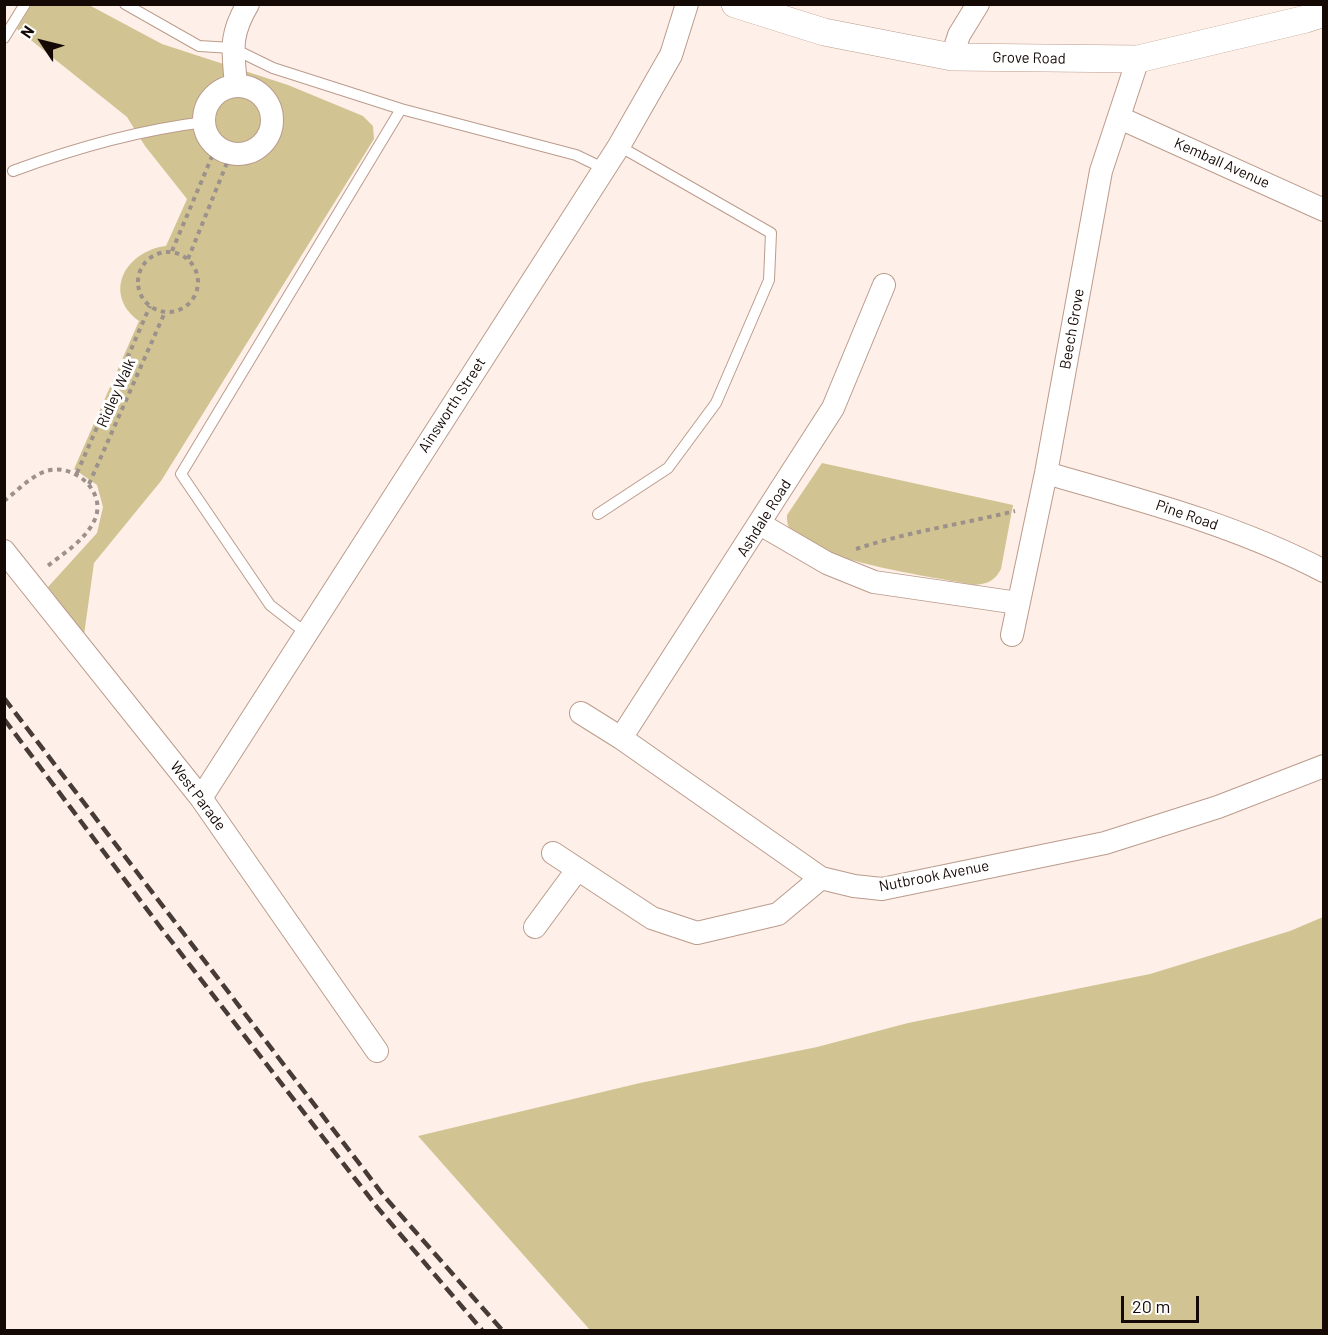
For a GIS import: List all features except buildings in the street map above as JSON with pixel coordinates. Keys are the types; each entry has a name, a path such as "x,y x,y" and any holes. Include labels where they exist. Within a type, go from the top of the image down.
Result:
{"street":[{"path":"236,85 232,48 236,25 248,4"},
{"name":"Ainsworth Street","path":"201,798 619,146 671,55 687,4"},
{"name":"Grove Road","path":"735,4 824,32 952,57 1138,59 1295,22 1323,12"},
{"path":"952,57 958,35 978,4"},
{"name":"Beech Grove","path":"1012,634 1046,473 1101,171 1138,59"},
{"path":"236,85 259,92 267,100 272,115 272,127 267,138 255,150 223,150 205,122 208,104 216,94 236,85"},
{"name":"Kemball Avenue","path":"1120,118 1323,210"},
{"name":"Ashdale Road","path":"621,738 833,408 884,285"},
{"name":"Pine Road","path":"1046,473 1183,512 1290,553 1323,571"},
{"path":"760,524 827,563 874,582 1018,603"},
{"name":"West Parade","path":"4,551 201,798 377,1051"},
{"name":"Nutbrook Avenue","path":"581,714 621,738 821,878 854,886 882,889 1105,843 1218,807 1323,766"},
{"path":"553,853 652,918 697,933 777,914 821,878"},
{"path":"535,927 576,870"}],"lane":[{"path":"4,38 25,4"},
{"path":"125,4 200,46 232,48 273,68 400,109 576,155 603,168"},
{"path":"306,633 270,605 181,474 400,109"},
{"path":"13,171 62,153 165,126 205,122"},
{"path":"598,514 668,468 716,403 769,280 771,233 619,146"}],"path":[{"path":"172,251 223,150"},
{"path":"188,259 223,150"},
{"path":"172,251 188,259 197,271 197,293 184,308 165,312 150,306 141,295 139,276 144,263 153,256 172,251"},
{"name":"Ridley Walk","path":"76,474 150,306"},
{"name":"Ridley Walk","path":"89,484 165,312"},
{"path":"4,501 45,471 58,469 76,474 89,484 96,502 95,521 84,535 28,582"},
{"path":"827,563 837,556 893,537 931,531 1039,505"}],"shaded area":[{"path":"31,5 89,5 162,44 288,85 363,116 373,126 374,139 161,481 94,563 84,635 48,587 97,533 103,507 97,485 74,469 139,321 128,310 122,299 120,287 123,275 139,256 166,246 187,199 145,146 127,117 17,29"},
{"path":"822,463 1013,505 999,573 990,581 974,585 847,559 802,540 789,527 787,515"},
{"path":"1323,917 1323,1330 590,1330 418,1136 640,1083 817,1047 908,1023 1150,974 1290,931"}],"railway":[{"path":"4,698 384,1196 502,1330"},
{"path":"4,719 158,924 377,1207 482,1330"}]}
